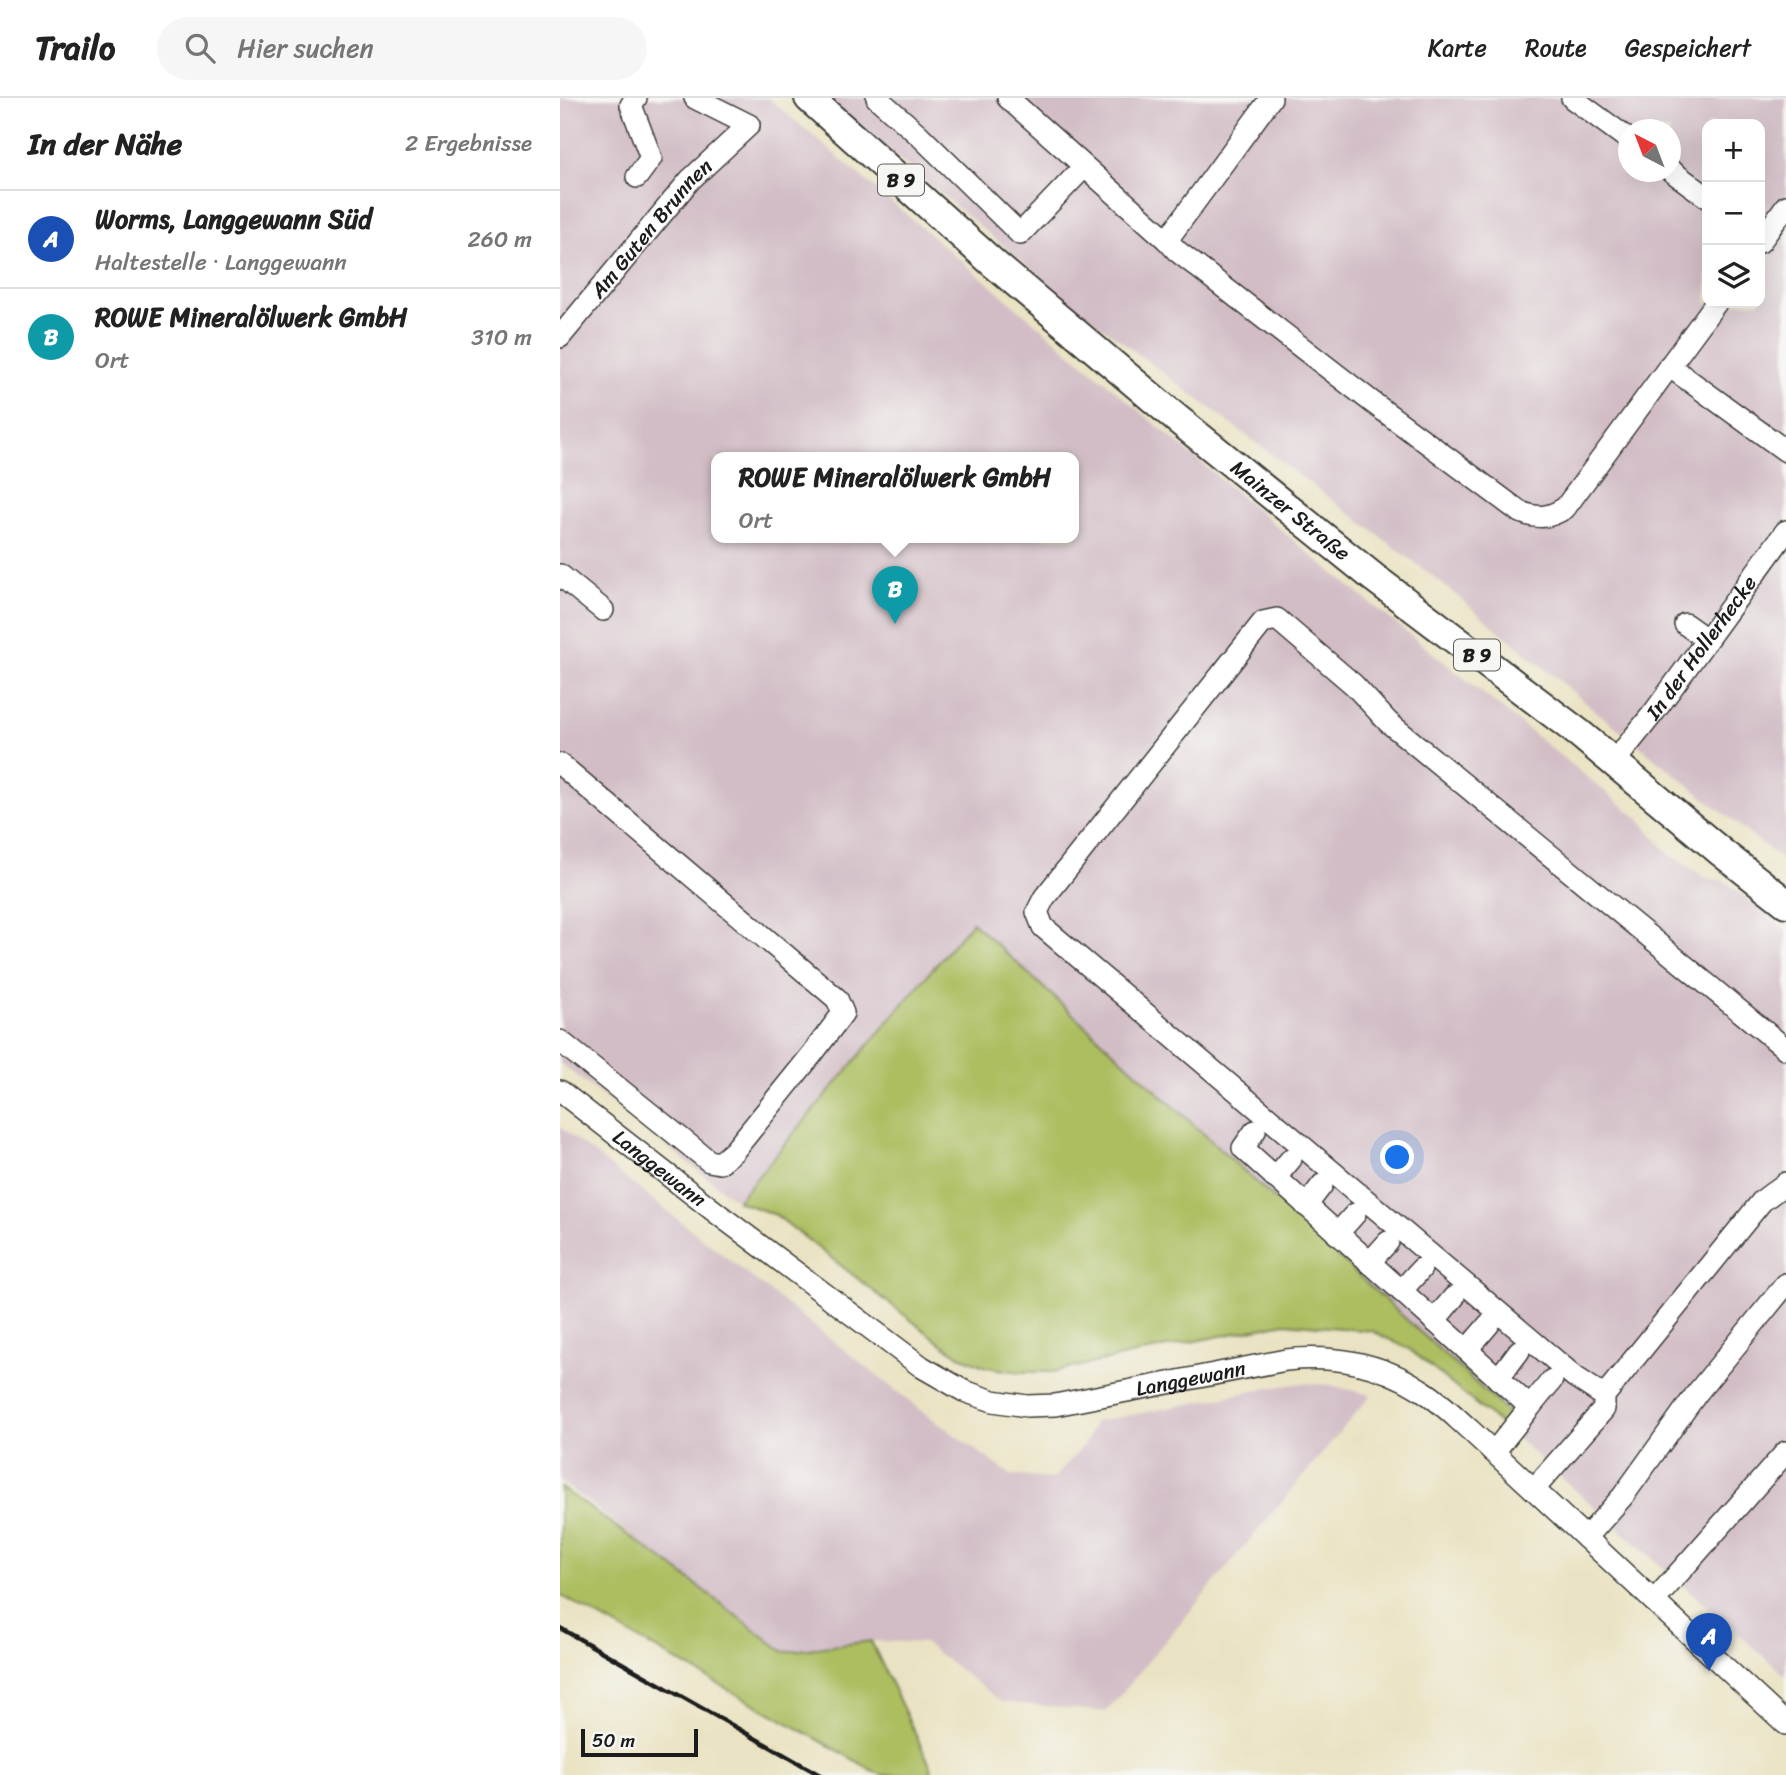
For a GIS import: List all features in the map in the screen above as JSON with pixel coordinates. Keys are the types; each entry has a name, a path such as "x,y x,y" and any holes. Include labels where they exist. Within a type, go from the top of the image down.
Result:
{"main road":[{"name":"Mainzer Straße","path":"809,98 993,263 1175,418 1373,577 1615,762 1786,903"}],"street":[{"name":"Am Guten Brunnen","path":"560,337 690,180 749,125 695,98"},
{"path":"877,98 919,135 1020,234 1084,167"},
{"path":"1008,98 1177,251 1372,402 1520,512 1531,516 1546,517 1565,508 1712,308"},
{"path":"1167,240 1271,98"},
{"path":"1572,98 1618,131"},
{"path":"630,100 651,158 637,177"},
{"path":"1681,178 1702,193"},
{"path":"1765,233 1786,206"},
{"path":"1670,366 1786,451"},
{"name":"In der Hollerhecke","path":"1615,762 1786,531"},
{"path":"560,575 603,610"},
{"path":"1604,1396 1575,1377 1043,928 1037,912 1044,898 1263,622 1277,619 1354,685 1388,722 1786,1049"},
{"path":"1685,624 1706,639"},
{"path":"560,764 837,999 843,1013 734,1151 720,1163 709,1161 560,1041"},
{"name":"Langgewann","path":"560,1091 922,1367 964,1391 993,1401 1027,1406 1055,1405 1309,1357 1357,1362 1381,1369 1420,1388 1447,1409 1654,1601 1782,1711"},
{"path":"1255,1131 1242,1148 1530,1407"},
{"path":"1275,1178 1291,1159"},
{"path":"1534,1489 1604,1409 1604,1396 1762,1201 1786,1183"},
{"path":"1306,1206 1322,1185"},
{"path":"1337,1234 1355,1214"},
{"path":"1369,1263 1388,1242"},
{"path":"1401,1291 1422,1269"},
{"path":"1586,1538 1623,1496 1697,1393 1786,1284"},
{"path":"1434,1321 1454,1297"},
{"path":"1466,1350 1489,1324"},
{"path":"1498,1379 1519,1351"},
{"path":"1494,1452 1552,1380"},
{"path":"1654,1601 1786,1452"}],"shaded area":[{"path":"560,98 768,98 1313,557 1638,818 1669,854 1706,878 1725,881 1786,930 1786,1676 1505,1428 972,922 737,1201 560,1063"},
{"path":"825,98 1786,98 1786,863 1434,577 1088,316"},
{"path":"560,1127 931,1418 1011,1475 1053,1479 1085,1444 1095,1422 1304,1383 1330,1385 1371,1395 1106,1712 1002,1702 924,1643 871,1641 784,1652 560,1481"}],"green space":[{"path":"972,922 1514,1418 1505,1428 1409,1349 1372,1331 1285,1323 1053,1372 1020,1372 986,1367 960,1356 939,1342 776,1215 737,1201"},
{"path":"560,1487 669,1564 784,1652 871,1641 932,1769 929,1775 881,1775 560,1595"}],"railway":[{"path":"560,1628 820,1775"}],"place":[{"name":"ROWE Mineralölwerk GmbH","path":"895,624"},
{"name":"Worms, Langgewann Süd","path":"1709,1671"}]}
